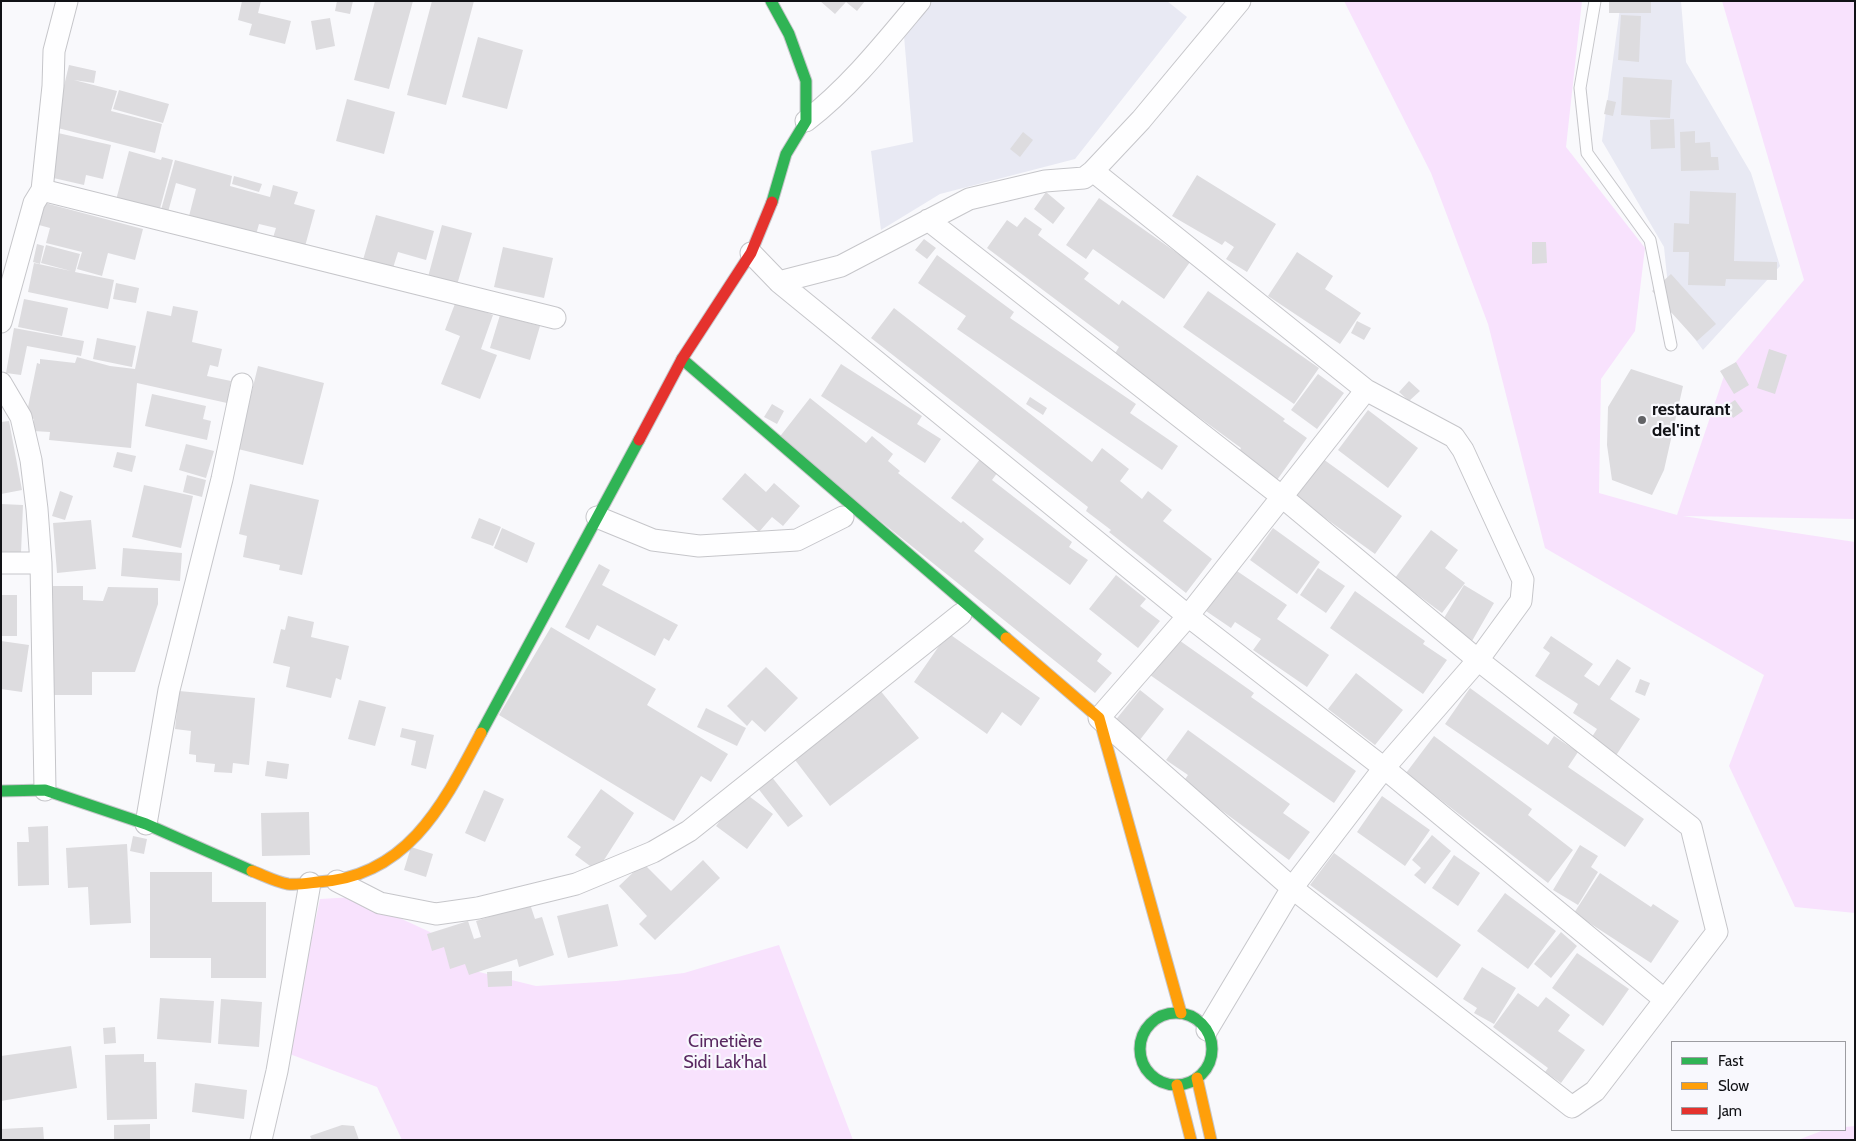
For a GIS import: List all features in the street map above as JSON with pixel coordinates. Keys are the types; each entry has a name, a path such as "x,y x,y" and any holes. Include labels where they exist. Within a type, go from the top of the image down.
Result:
{"main road":[{"path":"1,791 45,790 146,824 234,865 288,884 337,881 357,876 388,860 426,827 463,767 597,516 676,380 682,359 751,253 767,217 786,154 806,121 806,81 789,34 771,1"},
{"path":"682,359 1092,723 1181,1013"},
{"path":"953,608 1092,723 1103,777"},
{"path":"1161,1011 1181,1013 1196,1019 1207,1030 1212,1047 1209,1065 1197,1078 1177,1085 1161,1082 1148,1072 1141,1057 1141,1040 1149,1025 1161,1011"},
{"path":"1197,1078 1211,1140"},
{"path":"1177,1085 1191,1140"}],"street":[{"path":"1,322 34,203 42,190 53,86 54,52 67,1"},
{"path":"806,121 831,102 859,73 920,1"},
{"path":"779,282 841,266 885,245 969,199 1045,181 1084,178 1093,171 1141,120 1240,1"},
{"path":"1093,171 1366,390 1454,438 1463,450 1523,580 1521,601 1478,660 1384,768 1292,888 1207,1030"},
{"path":"42,190 555,318"},
{"path":"928,220 1281,496 1478,660 1692,828 1717,932 1595,1091 1572,1107 1292,888 1092,723 1188,616 1281,496 1366,390"},
{"path":"751,253 779,282 1188,616 1384,768 1665,1000"},
{"path":"1,383 21,417 37,509 41,563 45,790"},
{"path":"146,824 169,690 222,479 242,384"},
{"path":"597,516 653,540 699,546 797,540 843,517"},
{"path":"1,563 41,563"},
{"path":"337,881 380,903 436,914 478,908 576,884 653,852 689,831 953,608"},
{"path":"261,1140 277,1072 310,882"}],"lane":[{"path":"1594,1 1580,88 1588,153 1650,240 1670,345"}],"shaded area":[{"path":"922,1 1167,1 1187,17 1075,159 940,194 881,230 871,151 913,142 903,24"},
{"path":"1621,1 1681,1 1686,62 1751,173 1780,266 1703,350 1670,306 1664,247 1602,141"}],"green space":[{"path":"1344,1 1582,1 1566,147 1645,248 1635,331 1601,379 1599,493 1677,515 1724,376 1804,280 1722,1 1855,1 1855,519 1683,516 1855,542 1855,913 1795,907 1729,766 1764,675 1545,548 1488,324 1431,173"},
{"name":"Cimetière Sidi Lak'hal","path":"354,897 430,932 475,971 536,986 616,981 684,973 779,945 853,1140 402,1140 377,1087 287,1053 320,899"},
{"path":"1855,1126 1855,1140 1798,1140 1821,1131 1846,1131 1846,1127"}],"building":[{"path":"242,1 261,1 258,13 291,21 285,44 249,35 252,24 238,20"},
{"path":"337,1 353,1 350,14 335,11"},
{"path":"375,1 413,1 389,89 354,80"},
{"path":"432,1 474,1 446,105 407,95"},
{"path":"820,1 865,1 857,11 846,2 835,14"},
{"path":"1609,1 1651,1 1651,13 1609,13"},
{"path":"1621,15 1641,16 1639,62 1618,60"},
{"path":"330,18 335,46 316,50 311,21"},
{"path":"478,37 523,50 507,109 462,97"},
{"path":"69,65 96,71 94,83 74,80 117,91 111,111 162,124 155,153 54,127"},
{"path":"1623,77 1672,80 1670,118 1621,115"},
{"path":"119,90 169,104 163,123 113,109"},
{"path":"347,99 395,112 384,154 336,141"},
{"path":"1607,100 1616,102 1613,116 1604,114"},
{"path":"1674,119 1675,148 1651,149 1650,120"},
{"path":"1695,131 1695,143 1710,142 1711,157 1718,157 1719,170 1681,171 1680,132"},
{"path":"1023,132 1033,140 1020,157 1010,149"},
{"path":"58,133 111,145 103,179 86,175 84,185 49,177"},
{"path":"129,151 161,160 162,157 173,160 159,212 116,200"},
{"path":"175,160 232,176 230,186 270,197 273,185 298,192 294,204 315,210 304,250 272,241 276,228 259,224 255,238 188,220 196,189 176,183 168,212 161,210"},
{"path":"1197,175 1276,224 1247,272 1226,259 1234,247 1225,241 1222,245 1172,216"},
{"path":"234,176 262,184 259,192 232,184"},
{"path":"1690,191 1736,193 1734,261 1777,262 1777,280 1726,279 1725,286 1688,285 1689,252 1673,252 1674,223 1689,224"},
{"path":"1046,192 1065,208 1053,224 1034,209"},
{"path":"1099,198 1190,262 1164,299 1093,249 1086,259 1066,245"},
{"path":"45,203 143,229 135,260 108,253 102,276 77,269 82,252 46,243 50,228 39,225"},
{"path":"376,215 434,231 426,260 398,252 393,268 363,260"},
{"path":"1025,217 1042,229 1038,235 1089,273 1084,279 1119,305 1122,300 1285,419 1283,421 1307,438 1277,480 1239,452 1241,448 1114,355 1119,347 987,248 1007,220 1017,227"},
{"path":"442,225 472,233 457,285 428,277"},
{"path":"924,239 936,248 927,259 915,250"},
{"path":"1532,242 1546,242 1547,263 1532,264"},
{"path":"37,244 44,246 40,264 33,262"},
{"path":"46,245 80,254 75,272 114,280 108,309 28,292 34,263 71,271 41,263"},
{"path":"503,247 553,258 544,298 494,287"},
{"path":"1297,252 1333,276 1325,289 1361,313 1340,344 1268,296"},
{"path":"937,255 1014,312 1010,318 1136,404 1130,413 1178,446 1162,470 957,329 966,316 918,283"},
{"path":"1671,274 1716,324 1697,341 1652,291"},
{"path":"116,283 139,288 136,303 113,299"},
{"path":"1208,291 1319,368 1294,404 1183,327"},
{"path":"24,299 68,308 62,336 18,327"},
{"path":"456,301 493,315 481,349 497,355 480,399 441,384 460,336 445,330"},
{"path":"173,306 198,311 192,342 222,349 218,367 210,365 207,376 231,381 227,403 137,383 131,448 49,440 50,432 33,431 34,419 26,417 37,363 40,364 40,359 75,363 77,357 110,366 135,369 147,311 171,316"},
{"path":"894,308 1092,462 1102,448 1129,469 1120,481 1142,499 1148,491 1172,510 1163,521 1212,559 1186,593 1109,532 1111,530 1086,511 1088,507 871,338"},
{"path":"500,315 540,326 530,360 490,348"},
{"path":"1357,321 1371,328 1364,340 1351,333"},
{"path":"14,328 84,341 81,356 27,346 21,375 6,373"},
{"path":"97,338 136,346 132,367 93,359"},
{"path":"1769,349 1787,355 1775,394 1757,388"},
{"path":"1736,362 1749,385 1734,394 1720,371"},
{"path":"841,364 922,416 917,424 941,439 925,463 821,396"},
{"path":"258,366 324,383 303,465 238,449"},
{"name":"restaurant del'int","path":"1631,369 1683,386 1664,470 1652,495 1612,480 1607,445 1608,407"},
{"path":"1318,374 1344,393 1317,429 1291,410"},
{"path":"1409,381 1420,391 1409,401 1399,392"},
{"path":"152,394 206,406 203,419 211,421 207,440 145,426"},
{"path":"1030,397 1047,408 1043,415 1026,404"},
{"path":"810,398 866,443 872,436 893,454 888,461 900,471 898,473 984,539 974,551 1102,654 1097,661 1112,673 1095,693 778,439"},
{"path":"1735,400 1743,411 1733,418 1726,406"},
{"path":"772,404 784,411 777,424 764,417"},
{"path":"1368,410 1418,448 1388,488 1338,450"},
{"path":"9,421 22,490 1,494 1,422"},
{"path":"186,444 214,451 206,478 179,470"},
{"path":"117,452 136,456 132,472 113,467"},
{"path":"980,459 998,472 992,480 1072,542 1069,547 1088,560 1070,585 951,498"},
{"path":"1323,459 1402,516 1375,554 1296,497"},
{"path":"745,473 766,492 774,483 800,506 783,526 772,517 759,532 722,499"},
{"path":"187,475 206,480 202,497 183,492"},
{"path":"250,484 319,500 302,575 279,570 280,565 243,557 247,536 239,534"},
{"path":"144,485 193,496 181,548 132,537"},
{"path":"60,491 73,496 65,520 52,516"},
{"path":"1,504 23,505 21,553 1,552"},
{"path":"479,518 501,527 493,546 471,538"},
{"path":"91,520 96,569 57,573 53,523"},
{"path":"502,528 535,543 527,563 494,548"},
{"path":"1273,528 1320,562 1297,594 1250,560"},
{"path":"1431,530 1458,550 1445,568 1465,583 1442,613 1395,578"},
{"path":"123,548 182,553 180,581 121,576"},
{"path":"599,564 610,570 602,585 678,625 669,641 664,638 655,656 597,625 589,640 565,627"},
{"path":"1318,568 1345,586 1326,613 1300,595"},
{"path":"1234,569 1287,605 1277,619 1329,655 1307,687 1253,650 1261,639 1235,622 1231,628 1206,611"},
{"path":"1116,575 1146,599 1140,606 1160,621 1138,648 1089,609"},
{"path":"1464,585 1494,603 1472,641 1441,623"},
{"path":"53,586 83,586 83,600 103,601 108,587 158,588 158,604 135,672 92,672 92,695 53,695"},
{"path":"1355,591 1425,641 1423,644 1447,660 1423,694 1330,628"},
{"path":"1,595 17,595 17,636 1,636"},
{"path":"288,616 314,622 311,637 349,646 341,680 336,678 331,698 286,687 290,667 273,663 281,629 285,630"},
{"path":"551,627 656,689 647,705 728,754 711,782 701,776 674,821 499,715"},
{"path":"948,633 1040,698 1021,726 1002,712 987,734 914,682"},
{"path":"1551,636 1593,664 1584,676 1599,686 1617,659 1631,668 1610,699 1640,719 1615,757 1590,740 1597,729 1573,713 1578,704 1535,676 1550,653 1543,648"},
{"path":"1176,638 1254,693 1251,697 1356,771 1334,803 1150,675"},
{"path":"1,641 29,645 22,692 1,689"},
{"path":"766,667 798,698 765,732 752,720 747,726 727,706"},
{"path":"1356,673 1403,710 1375,745 1328,709"},
{"path":"1640,679 1650,683 1645,696 1635,692"},
{"path":"1470,688 1548,745 1554,736 1578,752 1568,767 1644,819 1625,847 1445,724"},
{"path":"879,689 919,738 830,806 792,756"},
{"path":"1140,690 1164,709 1139,741 1114,722"},
{"path":"179,691 255,698 249,765 233,763 232,773 214,772 215,764 196,762 196,755 189,754 191,731 175,729"},
{"path":"359,700 386,707 375,746 348,739"},
{"path":"706,708 746,728 737,746 697,727"},
{"path":"402,728 434,735 426,769 411,765 416,741 400,737"},
{"path":"1188,730 1290,804 1283,813 1310,832 1289,860 1183,782 1188,775 1166,760"},
{"path":"1434,736 1532,809 1528,815 1573,850 1548,883 1406,773"},
{"path":"267,761 289,764 287,779 265,776"},
{"path":"771,776 803,816 788,827 757,787"},
{"path":"601,789 634,813 597,871 575,855 581,847 567,837"},
{"path":"484,790 504,799 485,842 465,833"},
{"path":"742,791 773,814 747,849 716,826"},
{"path":"1382,796 1430,830 1405,866 1357,832"},
{"path":"309,812 310,855 262,856 261,813"},
{"path":"48,826 49,885 18,886 17,842 29,842 28,827"},
{"path":"1432,835 1451,851 1425,884 1414,875 1421,868 1412,860"},
{"path":"133,836 147,839 144,854 130,851"},
{"path":"127,844 131,923 90,925 88,887 68,888 66,848"},
{"path":"1580,845 1598,856 1591,867 1598,872 1578,905 1553,890"},
{"path":"411,847 433,854 426,877 404,870"},
{"path":"1334,853 1461,945 1437,978 1310,885"},
{"path":"1454,855 1480,873 1458,906 1432,888"},
{"path":"703,860 720,878 655,940 639,924 647,916 619,886 643,863 671,891"},
{"path":"150,872 212,872 212,902 266,902 266,978 211,978 211,958 150,958"},
{"path":"1600,873 1651,907 1653,904 1679,921 1651,963 1574,913"},
{"path":"1505,893 1556,931 1528,969 1477,931"},
{"path":"530,904 535,919 542,917 554,955 519,967 517,959 469,975 465,964 450,969 444,947 432,951 427,934 468,921 474,939 481,937 476,921"},
{"path":"608,904 618,946 568,958 557,916"},
{"path":"1561,932 1577,946 1551,978 1534,964"},
{"path":"1577,953 1629,989 1603,1026 1552,988"},
{"path":"1482,967 1516,988 1494,1024 1474,1013 1477,1008 1463,999"},
{"path":"512,971 512,986 488,987 487,972"},
{"path":"1518,993 1538,1007 1546,997 1570,1015 1558,1031 1585,1050 1561,1083 1545,1072 1548,1068 1493,1027"},
{"path":"160,998 214,1001 211,1043 157,1039"},
{"path":"221,999 262,1002 259,1047 218,1044"},
{"path":"115,1027 116,1043 104,1044 103,1028"},
{"path":"71,1046 77,1088 1,1101 1,1056"},
{"path":"144,1054 144,1062 156,1062 157,1119 107,1120 105,1055"},
{"path":"195,1083 247,1090 244,1119 192,1112"},
{"path":"150,1124 150,1140 114,1140 114,1125"},
{"path":"342,1125 354,1126 359,1140 312,1140 310,1136"},
{"path":"43,1127 44,1140 1,1140 1,1129"}],"traffic: fast":[{"path":"771,1 789,34 806,81 806,121 786,154 772,202"},
{"path":"682,359 1006,638"},
{"path":"481,733 639,440"},
{"path":"1,791 45,790 146,824 252,871"},
{"path":"1176,1013 1196,1019 1206,1029 1212,1049 1206,1069 1196,1079 1176,1085 1156,1079 1146,1069 1140,1049 1146,1029 1156,1019 1176,1013"}],"traffic: slow":[{"path":"1006,638 1099,718 1181,1013"},
{"path":"252,871 279,882 295,884 349,877 376,866 399,851 419,832 437,810 481,733"},
{"path":"1197,1078 1211,1140"},
{"path":"1177,1085 1191,1140"}],"traffic: jam":[{"path":"639,440 682,359 751,253 772,202"}],"place":[{"name":"restaurant del'int","path":"1642,420"}]}
